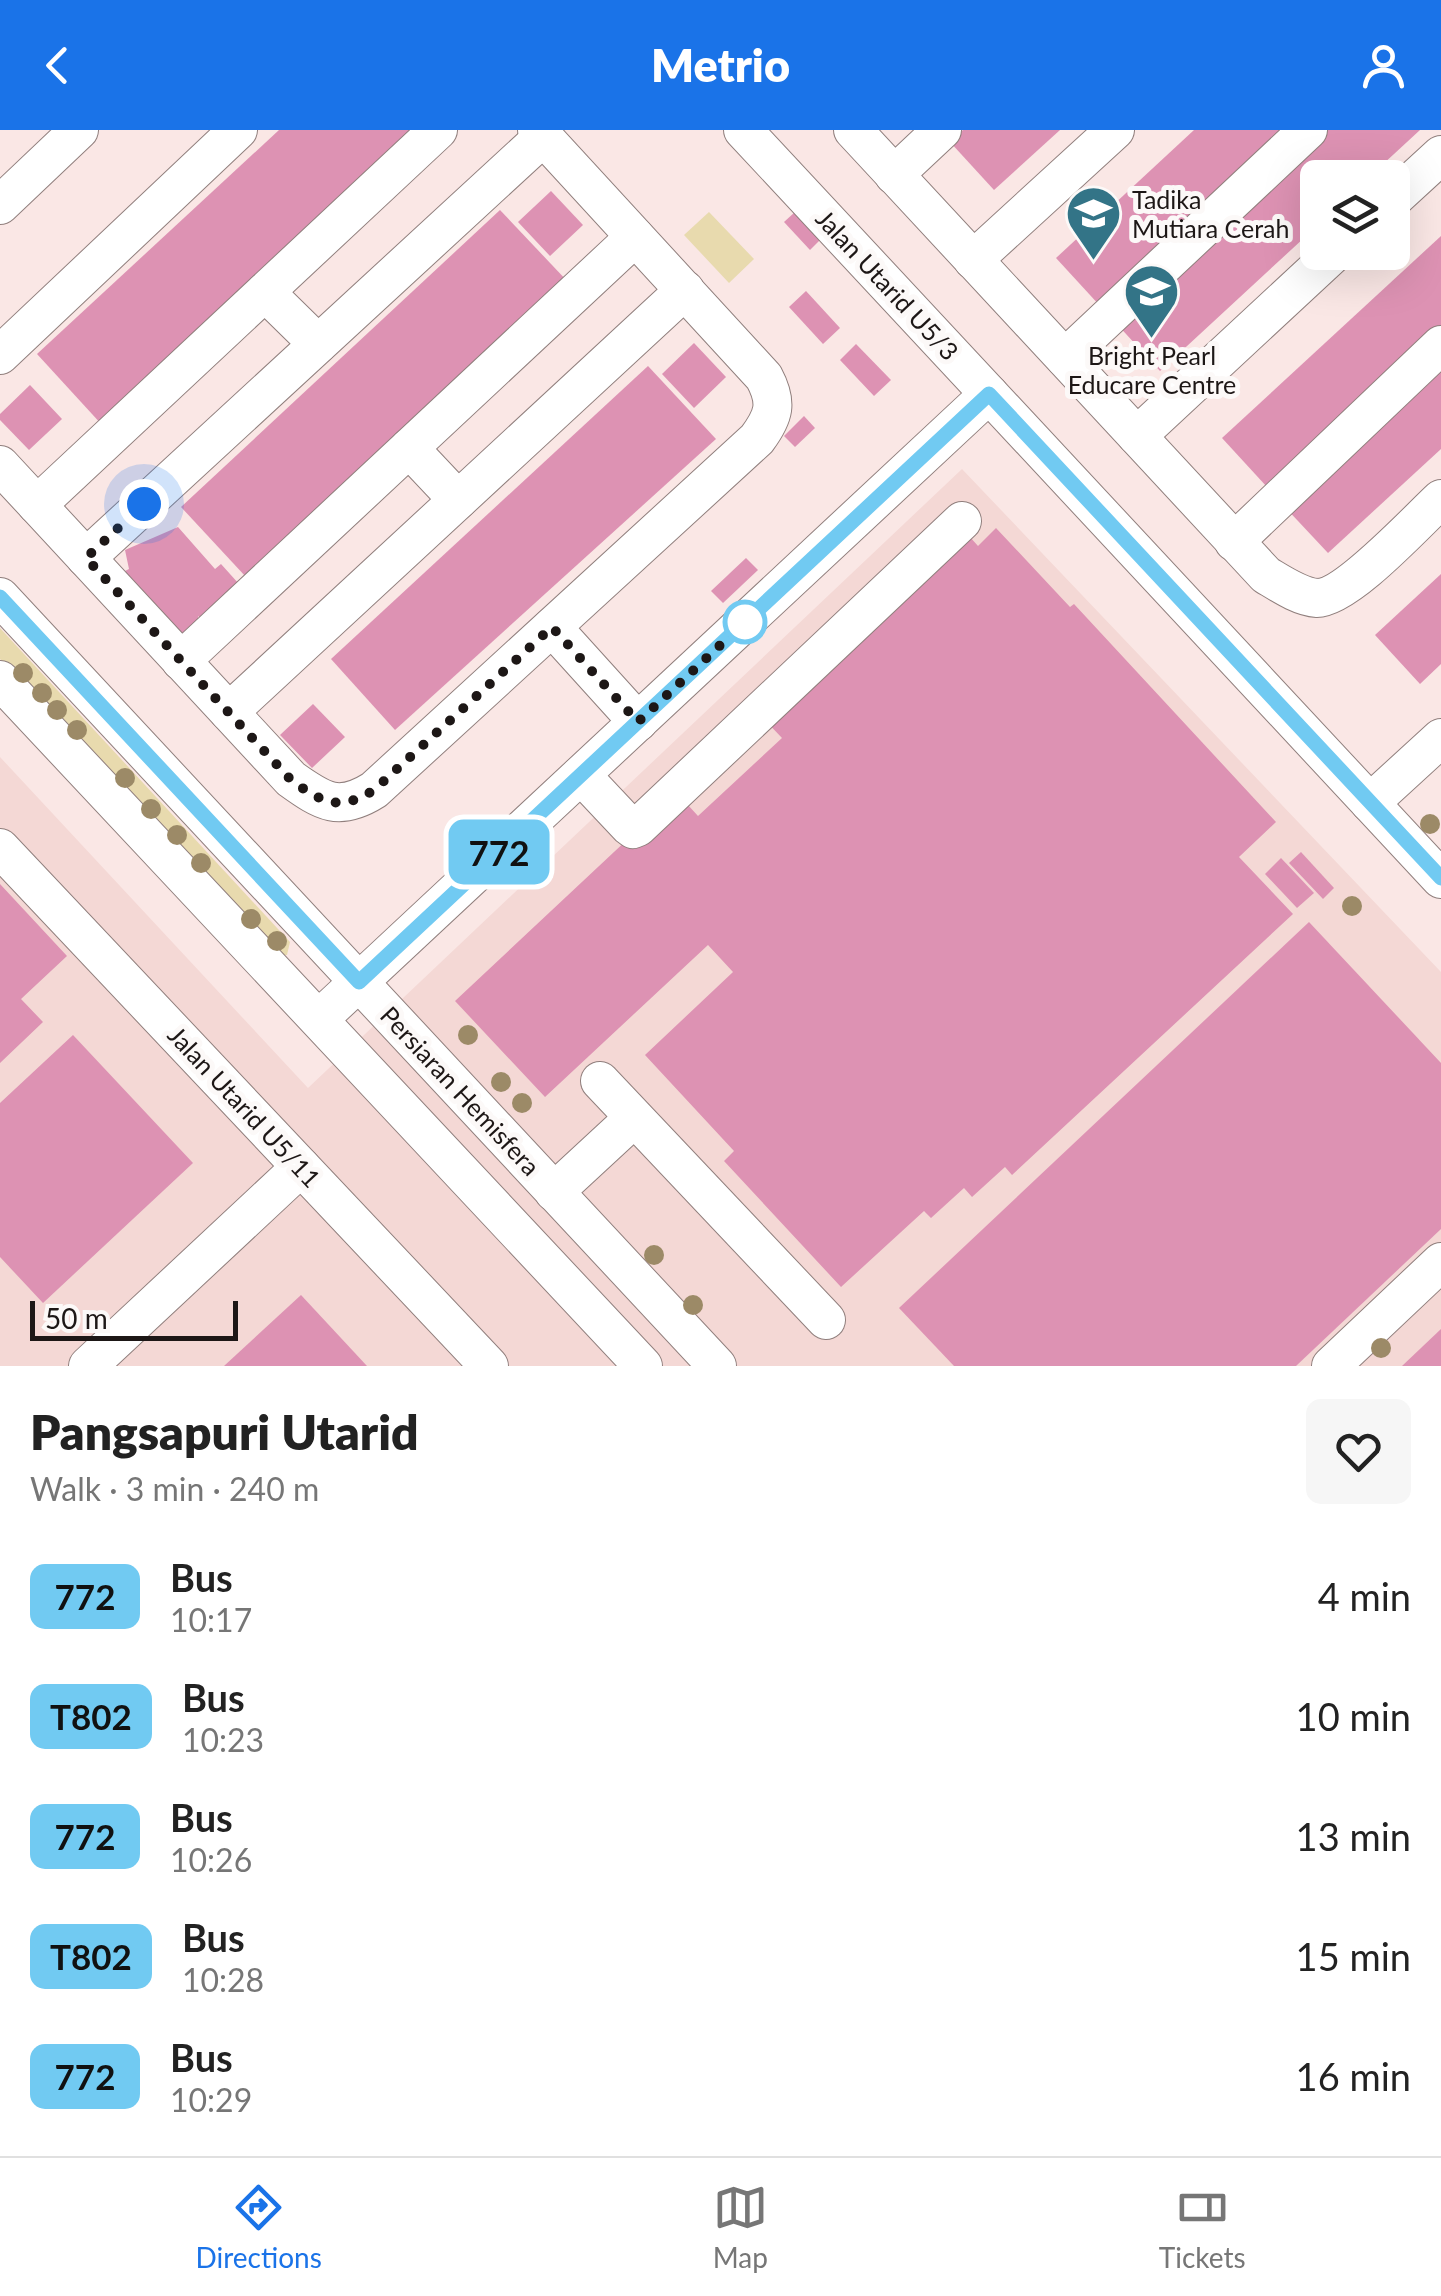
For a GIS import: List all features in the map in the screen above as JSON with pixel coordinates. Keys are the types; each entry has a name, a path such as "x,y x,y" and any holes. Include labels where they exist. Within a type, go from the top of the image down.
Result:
{"street":[{"path":"6,200 57,130"},
{"path":"6,200 80,130"},
{"path":"0,355 238,130"},
{"path":"37,505 438,130"},
{"path":"853,130 1266,576 1295,592 1319,598 1348,586 1441,499"},
{"path":"894,175 942,130"},
{"path":"973,260 1115,130"},
{"path":"1065,358 1308,130"},
{"path":"0,465 291,780 313,796 337,804 354,802 374,790 757,440 769,423 775,396 764,377 540,133 86,558"},
{"name":"Jalan Utarid U5/3","path":"752,133 989,394 1440,876"},
{"path":"1410,183 1441,155"},
{"path":"182,661 636,237"},
{"path":"1137,436 1317,270"},
{"path":"229,712 685,290"},
{"path":"264,292 318,344"},
{"path":"1234,542 1441,344"},
{"path":"319,1019 989,394"},
{"path":"408,448 458,500"},
{"path":"581,775 629,826 638,827 962,520"},
{"name":"Persiaran Hemisfera","path":"0,597 716,1366"},
{"path":"552,627 638,722"},
{"path":"0,680 643,1366"},
{"path":"1370,803 1441,738"},
{"name":"Jalan Utarid U5/11","path":"0,848 489,1366"},
{"path":"600,1081 826,1320"},
{"path":"554,1192 634,1118"},
{"path":"88,1366 301,1167"},
{"path":"1330,1366 1441,1262"}],"shaded area":[{"path":"709,212 754,259 729,283 684,235"},
{"path":"962,469 1441,972 1441,1366 0,1366 0,757 308,1088"},
{"path":"0,628 290,942 287,955 275,955 0,659"}],"building":[{"path":"279,130 422,130 103,426 37,354"},
{"path":"963,130 1060,130 994,190 950,142"},
{"path":"1194,130 1292,130 1101,307 1056,258"},
{"path":"1322,130 1420,130 1388,160 1300,160 1300,242 1160,371 1115,322"},
{"path":"551,191 583,225 550,256 518,222"},
{"path":"500,210 569,283 246,577 181,507"},
{"path":"795,212 820,240 810,250 784,222"},
{"path":"1441,236 1441,326 1267,487 1222,438 1404,270 1410,270 1410,265"},
{"path":"806,291 840,328 823,344 789,307"},
{"path":"694,343 726,377 694,408 662,374"},
{"path":"856,344 891,380 874,396 840,360"},
{"path":"1441,358 1441,449 1328,553 1283,505"},
{"path":"648,366 716,439 395,730 331,659"},
{"path":"30,385 62,419 29,450 0,420 0,414"},
{"path":"804,416 815,428 795,447 784,436"},
{"path":"178,527 215,569 221,564 239,584 201,619 198,616 198,621 177,640 135,594 125,571 129,569 125,550"},
{"path":"961,527 978,546 996,528 1070,607 1074,604 1276,822 1239,857 1293,914 1012,1175 1005,1167 972,1197 964,1188 931,1218 924,1211 841,1287 724,1161 734,1151 645,1055 733,972 708,945 545,1097 455,1001 677,793 698,816 782,738 760,715"},
{"path":"746,558 758,570 723,603 711,591"},
{"path":"1441,574 1441,664 1420,684 1375,635"},
{"path":"313,704 345,737 312,768 280,735"},
{"path":"1301,852 1334,888 1323,899 1289,863"},
{"path":"1281,858 1314,893 1297,908 1265,874"},
{"path":"0,884 67,956 21,999 43,1022 0,1063"},
{"path":"1309,922 1441,1063 1441,1229 1296,1366 954,1366 899,1308"},
{"path":"73,1035 193,1163 43,1303 0,1257 0,1103"},
{"path":"301,1295 367,1366 224,1366"},
{"path":"1441,1329 1441,1366 1402,1366"}],"bus line":[{"name":"772","path":"0,597 359,982 989,394 1441,878"}],"place":[{"name":"Tadika Mutiara Cerah","path":"1093,263"},
{"name":"Bright Pearl Educare Centre","path":"1152,340"}],"route":[{"path":"144,504 86,558 291,780 313,796 337,804 354,802 374,790 552,627 638,722 745,622"}]}
